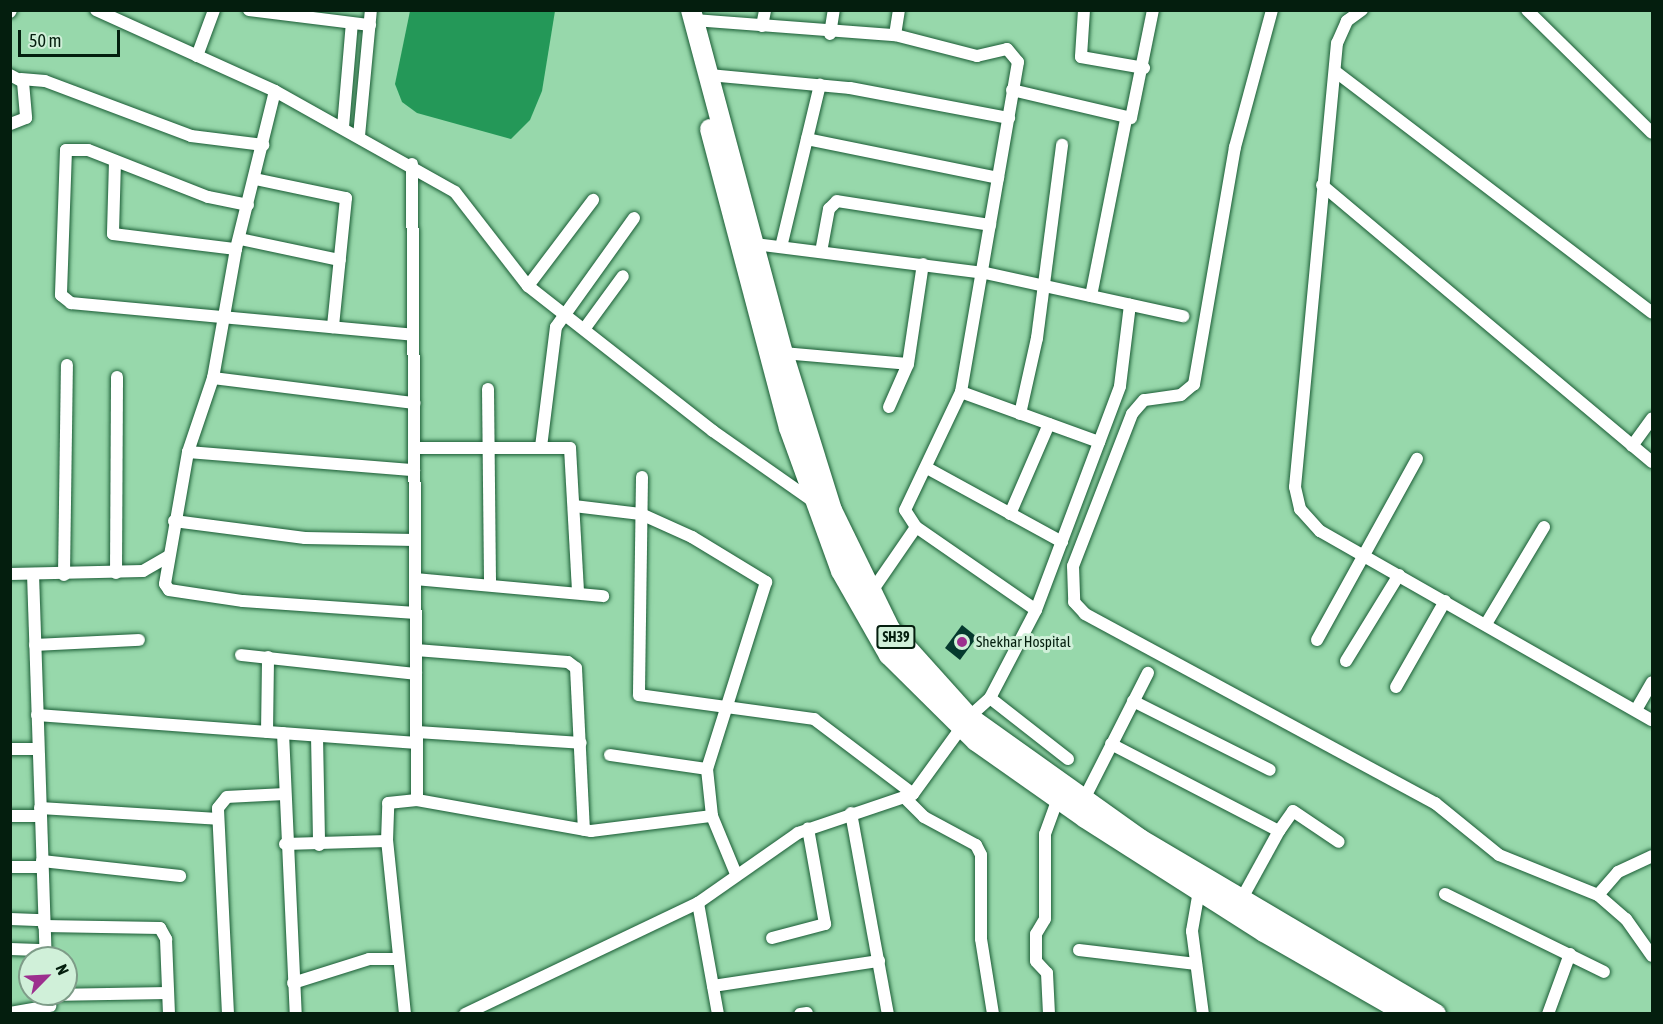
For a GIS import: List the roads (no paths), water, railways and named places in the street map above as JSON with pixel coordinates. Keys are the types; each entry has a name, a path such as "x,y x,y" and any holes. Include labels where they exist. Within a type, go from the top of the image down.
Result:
{"main road":[{"name":"SH39","path":"687,14 709,75 783,353 832,510 870,594 890,629 965,722 1080,805 1200,884 1368,984 1436,1014"},
{"name":"SH39","path":"687,14 789,428 846,581 889,655 1058,799 1080,805"},
{"name":"SH39","path":"1200,884 1241,900 1368,984 1407,1014"}],"street":[{"path":"96,10 275,91 412,164 455,192 528,286 585,328 713,431 815,502"},
{"path":"197,56 214,10"},
{"path":"359,136 372,10"},
{"path":"762,26 765,10"},
{"path":"830,34 834,10"},
{"path":"895,35 899,10"},
{"path":"1091,296 1126,119 1134,113 1144,68 1153,10"},
{"path":"1272,10 1235,147 1194,384 1181,395 1144,400 1132,414 1073,566 1070,592 1085,614 1435,803 1499,855 1598,895 1622,914 1653,956"},
{"path":"1362,10 1340,32 1322,185 1295,487 1306,519 1365,556 1653,720"},
{"path":"1527,10 1653,134"},
{"path":"252,11 370,25"},
{"path":"1080,11 1081,57 1144,68"},
{"path":"687,14 830,34 895,35 977,56 1013,51 1018,62 990,225 985,273 961,392 927,468 905,510 916,526 1036,610"},
{"path":"343,127 352,23"},
{"path":"1336,72 1653,314"},
{"path":"709,75 820,85 1009,118"},
{"path":"10,124 26,118 16,77 45,81 191,136 263,145"},
{"path":"780,247 820,85"},
{"path":"1012,90 1126,119"},
{"path":"275,91 238,244 213,378 188,452 168,556 169,590 243,601 416,613"},
{"path":"807,139 998,178"},
{"path":"1020,414 1042,286 1062,145"},
{"path":"248,205 208,197 115,161 74,148 62,156 61,295 71,303 225,315 413,335"},
{"path":"115,161 113,234 238,244 340,260"},
{"path":"412,164 417,800"},
{"path":"255,179 346,198 333,327"},
{"path":"1322,185 1653,462"},
{"path":"528,286 592,200"},
{"path":"821,252 830,209 837,201 990,225"},
{"path":"541,447 551,340 564,313 634,218"},
{"path":"755,244 985,273 1183,316"},
{"path":"889,407 909,364 923,264"},
{"path":"585,328 623,276"},
{"path":"465,1014 698,903 736,874 808,829 851,813 909,796 965,722 990,698 1036,610 1099,442 1126,358 1130,304"},
{"path":"783,353 909,364"},
{"path":"64,575 67,365"},
{"path":"116,573 117,377"},
{"path":"213,378 414,403"},
{"path":"488,389 490,585"},
{"path":"961,392 1099,442"},
{"path":"1632,446 1653,418"},
{"path":"1010,514 1049,424"},
{"path":"414,448 570,448 578,593"},
{"path":"188,452 414,470"},
{"path":"1317,640 1418,459"},
{"path":"927,468 1062,542"},
{"path":"642,477 639,695 814,719 909,796 924,817 976,845 981,855 981,939 993,1014"},
{"path":"574,506 641,514 692,537 766,582 722,708 707,769 712,816 736,874"},
{"path":"174,521 305,538 415,540"},
{"path":"870,594 916,526"},
{"path":"1486,624 1544,526"},
{"path":"10,574 64,575 148,571 168,556"},
{"path":"33,574 45,946"},
{"path":"1346,661 1399,575"},
{"path":"415,579 603,596"},
{"path":"1396,687 1445,601"},
{"path":"35,645 139,640"},
{"path":"416,650 573,664 578,673 584,830"},
{"path":"241,655 416,674"},
{"path":"267,732 268,657"},
{"path":"1080,805 1148,673"},
{"path":"1636,710 1653,682"},
{"path":"990,698 1068,759"},
{"path":"1133,701 1270,770"},
{"path":"37,715 317,736 581,743"},
{"path":"284,733 285,844 296,1014"},
{"path":"317,736 319,844"},
{"path":"1111,744 1279,831"},
{"path":"10,749 38,749"},
{"path":"610,755 707,769"},
{"path":"228,1014 218,819 220,803 227,797 284,794"},
{"path":"1049,1014 1047,973 1036,962 1036,934 1045,919 1045,834 1058,799"},
{"path":"405,1014 387,841 388,803 417,800 584,830 712,816"},
{"path":"10,816 40,812 218,819"},
{"path":"1241,900 1279,831 1293,812 1339,842"},
{"path":"851,813 888,1014"},
{"path":"772,938 825,924 808,829"},
{"path":"285,844 387,841"},
{"path":"1598,895 1618,872 1652,856"},
{"path":"10,867 42,864 180,876"},
{"path":"1200,884 1192,916 1203,1014"},
{"path":"1444,894 1604,972"},
{"path":"698,903 718,1014"},
{"path":"10,919 44,923 160,928 169,1014"},
{"path":"1079,950 1196,964"},
{"path":"1548,1014 1570,954"},
{"path":"293,983 369,959 398,959"},
{"path":"713,986 879,961"},
{"path":"78,1000 168,993"},
{"path":"10,1013 35,1006"}],"place":[{"name":"Shekhar Hospital","path":"962,642"}]}
